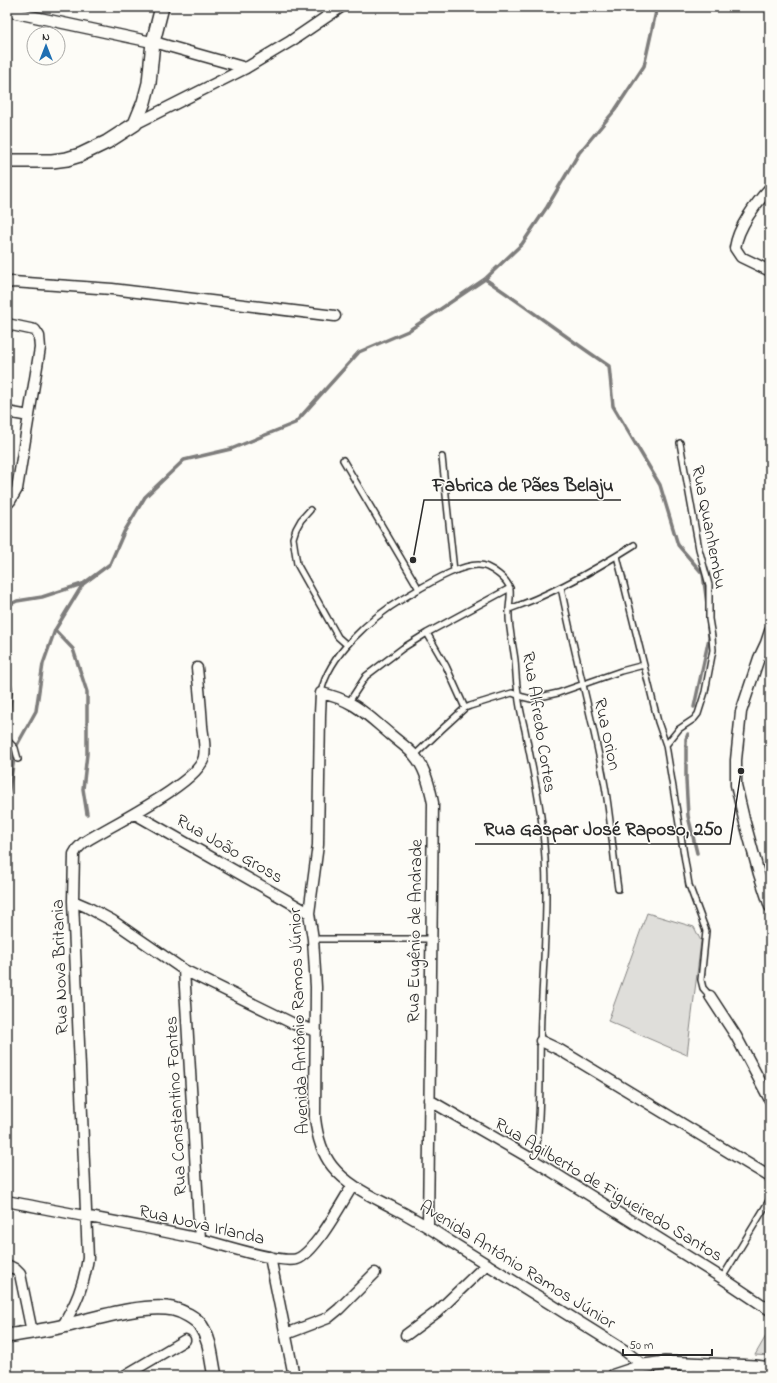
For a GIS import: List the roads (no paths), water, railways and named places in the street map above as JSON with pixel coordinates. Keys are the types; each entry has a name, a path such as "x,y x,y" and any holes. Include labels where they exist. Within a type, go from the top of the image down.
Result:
{"street":[{"path":"135,124 144,102 149,83 153,42 162,7"},
{"path":"7,161 52,161 80,155 107,142 135,124 246,68 329,10 341,7"},
{"path":"14,11 153,42 246,68"},
{"path":"770,188 757,203 747,220 739,235 735,248 741,257 770,271"},
{"path":"7,284 13,282 112,289 335,316"},
{"path":"7,324 31,328 37,332 39,336 40,348 17,489 7,504"},
{"path":"7,412 29,416"},
{"path":"770,631 768,642 759,658 741,712 736,760 736,785 759,874 770,907"},
{"name":"Rua Nova Britania","path":"62,1327 77,1298 85,1275 88,1258 72,901 74,858 76,849 92,837 135,814 183,782 198,770 205,750 197,668"},
{"name":"Rua Eugênio de Andrade","path":"321,693 335,696 360,708 415,755 428,782 433,803 428,1226"},
{"name":"Avenida Antônio Ramos Júnior","path":"321,693 318,845 309,913 313,939 316,987 315,1118 317,1132 325,1156 340,1175 353,1185 428,1226 624,1350 644,1366"},
{"name":"Rua João Gross","path":"135,814 309,913"},
{"path":"72,901 113,921 184,970 294,1024 316,1031"},
{"name":"Rua Constantino Fontes","path":"184,970 200,1239"},
{"path":"710,996 736,1036 770,1100"},
{"path":"541,1041 571,1056 770,1177"},
{"name":"Rua Agilberto de Figueiredo Santos","path":"429,1100 535,1161 722,1278 770,1310"},
{"name":"Rua Nova Irlanda","path":"7,1201 200,1239 286,1260 297,1259 306,1254 316,1243 353,1185"},
{"path":"270,1257 294,1376"},
{"path":"7,1264 16,1269 20,1274 32,1332"},
{"path":"406,1334 437,1312 487,1264"},
{"path":"286,1334 328,1318 375,1273"},
{"path":"7,1336 62,1327 135,1310 156,1308 174,1309 188,1315 201,1325 208,1341 215,1376"},
{"path":"124,1376 185,1340"},
{"path":"614,1376 644,1366 664,1363 681,1363 752,1372 770,1369"},
{"path":"681,1363 691,1376"}],"lane":[{"name":"Rua Quanhembu","path":"666,745 679,729 694,719 698,714 704,697 712,650 712,637 709,619 709,585 699,549 680,443"},
{"path":"442,457 454,571"},
{"path":"343,460 419,589"},
{"path":"310,510 301,520 293,538 297,564 338,637 347,645"},
{"path":"509,609 537,599 561,587 634,545"},
{"path":"617,556 661,732 666,745 690,891 706,931 701,980 703,988 710,996"},
{"path":"321,693 322,684 329,669 335,658 347,645 386,610 419,589 454,571 472,565 486,566 504,579 510,588 427,633 387,659 366,676 349,702"},
{"name":"Rua Orion","path":"561,587 605,785 618,889"},
{"name":"Rua Alfredo Cortes","path":"510,588 509,609 518,695 540,808 546,869 546,924 538,1137 535,1161"},
{"path":"427,633 446,666 465,708"},
{"path":"415,755 465,708 512,693 531,699 558,693 644,665"},
{"path":"7,678 9,690 7,715"},
{"path":"7,740 17,750 18,759"},
{"path":"313,939 432,939"},
{"path":"722,1278 770,1200"}],"waterway":[{"path":"87,814 83,789 87,754 87,692 73,649 55,630 83,584 110,564 124,532 145,497 184,460 231,449 295,423 359,352 408,331 485,279 522,244 547,207 579,153 615,110 644,66 657,7"},
{"path":"485,279 609,366 613,406 660,485 678,545 703,574 707,604"},
{"path":"7,606 17,601 42,597 82,584"},
{"path":"694,707 709,638 708,626"},
{"path":"17,745 36,711 43,664 55,630"},
{"path":"688,734 686,739 688,816 697,853"},
{"path":"7,801 15,753"}],"place":[{"name":"Fabrica de Pães Belaju","path":"413,560"},
{"name":"Rua Gaspar José Raposo, 250","path":"741,771"}]}
